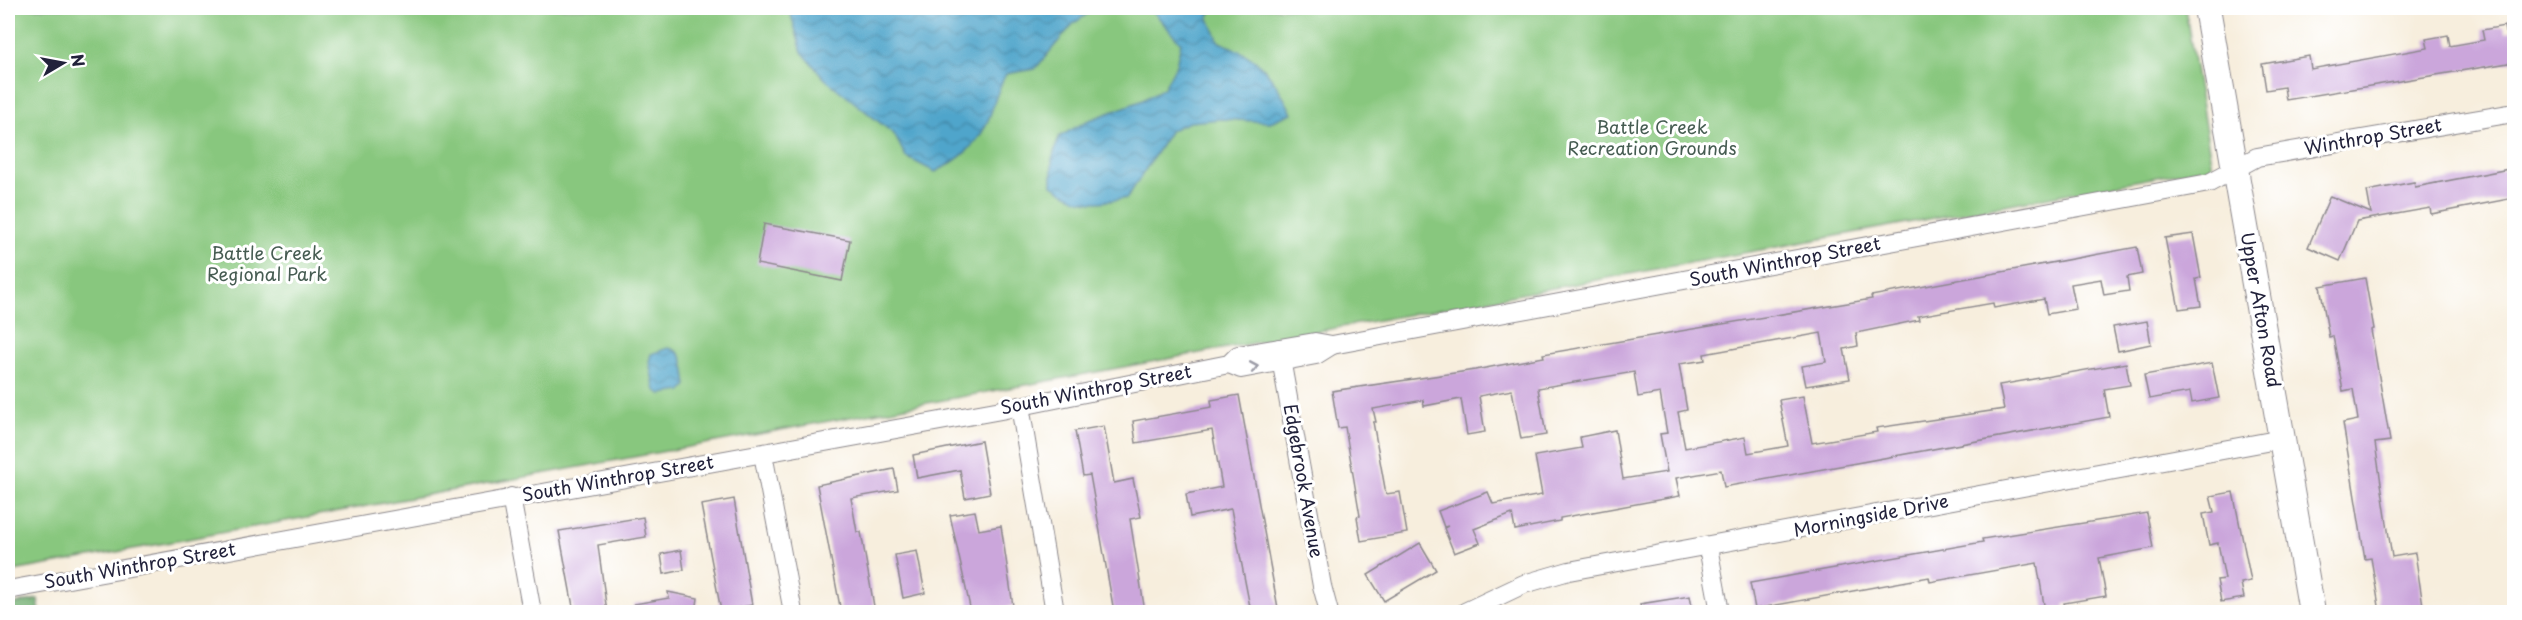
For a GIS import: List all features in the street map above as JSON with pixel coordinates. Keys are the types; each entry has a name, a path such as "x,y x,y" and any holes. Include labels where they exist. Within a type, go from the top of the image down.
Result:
{"street":[{"name":"Upper Afton Road","path":"2207,8 2313,612"},
{"name":"Winthrop Street","path":"2236,170 2257,157 2514,113"},
{"name":"South Winthrop Street","path":"8,590 1020,406 1229,363 1238,355 1280,355 1315,342 1332,345 2209,183 2236,170"},
{"name":"Edgebrook Avenue","path":"1280,355 1322,586 1329,612"},
{"path":"1020,406 1055,612"},
{"name":"Morningside Drive","path":"1465,612 1524,584 1569,571 2282,439"},
{"path":"763,454 792,612"},
{"path":"511,497 532,612"},
{"path":"1708,547 1720,612"}],"green space":[{"name":"Battle Creek Regional Park","path":"8,8 2185,8 2212,167 8,572"},
{"path":"38,599 40,612 8,612 8,605"}],"water":[{"path":"789,8 1096,8 1073,24 1035,69 1006,74 980,136 960,157 935,172 906,157 894,134 825,79 802,52"},
{"path":"1150,8 1214,8 1208,16 1219,42 1246,54 1264,69 1292,113 1270,122 1221,119 1189,122 1171,130 1127,198 1105,202 1080,200 1052,185 1052,160 1059,137 1087,121 1141,101 1164,88 1176,65 1181,43"},
{"path":"668,348 681,357 687,385 682,391 661,394 655,390 649,362 651,354"}],"building":[{"path":"2504,26 2505,32 2514,30 2514,62 2286,100 2284,87 2266,90 2262,64 2309,56 2311,69 2428,48 2426,39 2448,35 2450,46 2484,40 2482,30"},
{"path":"2514,168 2514,198 2431,214 2430,208 2357,221 2340,261 2308,247 2330,196 2371,213 2367,191 2414,182 2415,187"},
{"path":"764,224 850,240 842,281 757,264"},
{"path":"2193,234 2201,278 2196,279 2201,306 2179,309 2165,238"},
{"path":"2137,247 2142,274 2127,277 2129,291 2104,295 2101,279 2071,284 2076,309 2047,314 2044,299 1994,308 1993,303 1918,316 1919,320 1856,333 1858,346 1844,349 1850,379 1806,386 1802,366 1826,362 1821,333 1704,354 1705,360 1679,364 1687,410 1678,412 1685,448 1745,437 1748,453 1788,446 1779,400 1803,396 1812,443 1877,432 1876,428 2004,409 1999,385 2126,363 2130,385 2104,389 2109,417 1724,487 1721,470 1676,478 1680,496 1560,518 1560,521 1515,530 1512,514 1474,529 1480,543 1454,553 1444,528 1448,526 1444,527 1438,511 1488,492 1493,504 1542,495 1535,456 1582,448 1580,437 1615,430 1623,479 1667,472 1660,434 1667,433 1660,393 1638,397 1634,372 1538,388 1546,435 1521,439 1512,390 1479,396 1485,432 1467,435 1461,399 1424,406 1423,400 1373,409 1376,422 1373,422 1386,494 1400,492 1407,533 1361,541 1357,517 1360,516 1345,427 1338,428 1332,391 1475,370 1544,357 1543,354 1872,299 1871,296"},
{"path":"2365,278 2374,329 2371,330 2390,441 2375,443 2392,557 2415,553 2424,612 2380,612 2371,558 2365,559 2343,423 2358,420 2353,389 2343,391 2333,336 2329,337 2320,286"},
{"path":"2147,321 2151,344 2118,351 2113,327"},
{"path":"2212,363 2219,398 2192,403 2190,392 2149,399 2144,375"},
{"path":"1239,395 1278,608 1254,612 1251,612 1231,509 1190,517 1186,494 1222,487 1212,430 1136,443 1133,421 1212,407 1211,400"},
{"path":"1104,426 1114,483 1133,479 1141,517 1130,519 1145,612 1114,612 1090,475 1083,476 1075,431"},
{"path":"981,441 990,493 965,498 960,470 917,478 913,455"},
{"path":"894,469 898,490 851,498 857,532 861,532 875,612 841,612 817,485"},
{"path":"2233,492 2251,581 2241,583 2244,598 2221,602 2217,580 2225,579 2218,543 2209,545 2203,514 2214,512 2210,496"},
{"path":"734,499 752,605 721,611 701,505"},
{"path":"975,511 979,530 1001,526 1013,606 971,612 950,515"},
{"path":"2147,513 2153,548 2099,558 2106,596 2064,603 2065,607 2045,611 2037,563 1930,582 1929,577 1755,609 1750,583 1983,542 1982,539"},
{"path":"643,517 646,537 598,545 607,612 574,612 559,531"},
{"path":"1420,543 1436,570 1384,601 1368,575"},
{"path":"681,550 684,570 664,574 661,554"},
{"path":"917,551 925,593 903,598 895,555"},
{"path":"668,592 698,598 696,612 635,612 634,604 669,598"},
{"path":"1690,596 1693,612 1641,612 1640,604"}],"park label":[{"name":"Battle Creek Recreation Grounds","path":"1652,138"}]}
